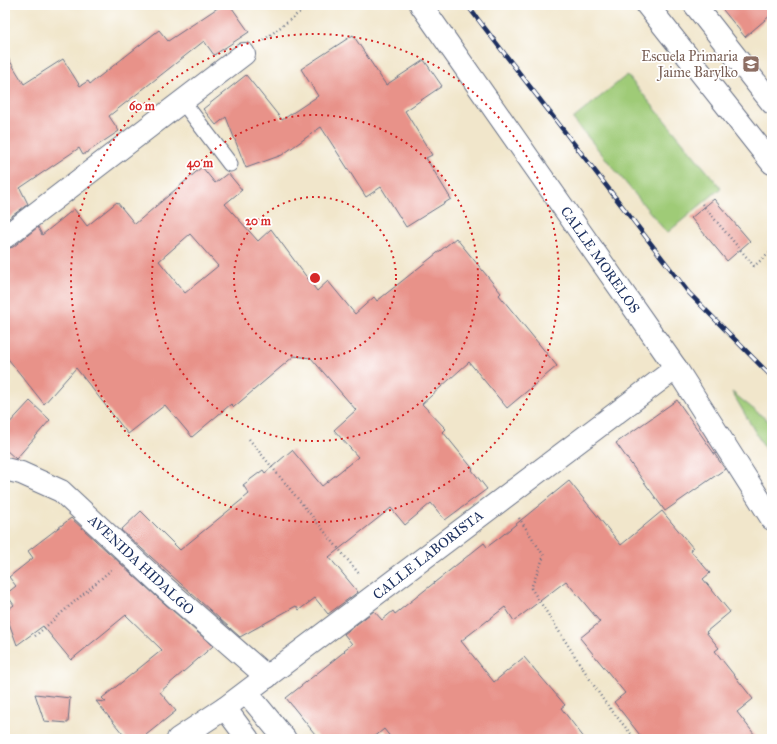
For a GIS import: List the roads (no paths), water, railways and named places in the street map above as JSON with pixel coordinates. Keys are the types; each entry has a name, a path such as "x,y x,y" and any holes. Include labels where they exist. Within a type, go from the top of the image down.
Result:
{"street":[{"name":"CALLE MORELOS","path":"421,5 676,368 772,519"},
{"path":"647,5 772,163"},
{"path":"695,5 772,104"},
{"path":"5,237 244,54"},
{"name":"CALLE LABORISTA","path":"178,739 247,692 504,496 676,368"},
{"name":"AVENIDA HIDALGO","path":"5,469 21,473 61,491 164,587 266,677"},
{"path":"247,692 285,739"},
{"path":"225,708 248,739"}],"lane":[{"path":"183,102 230,164"}],"railway":[{"path":"467,5 689,293 772,377"}],"place":[{"name":"Escuela Primaria Jaime Barylko","path":"751,64"}]}
